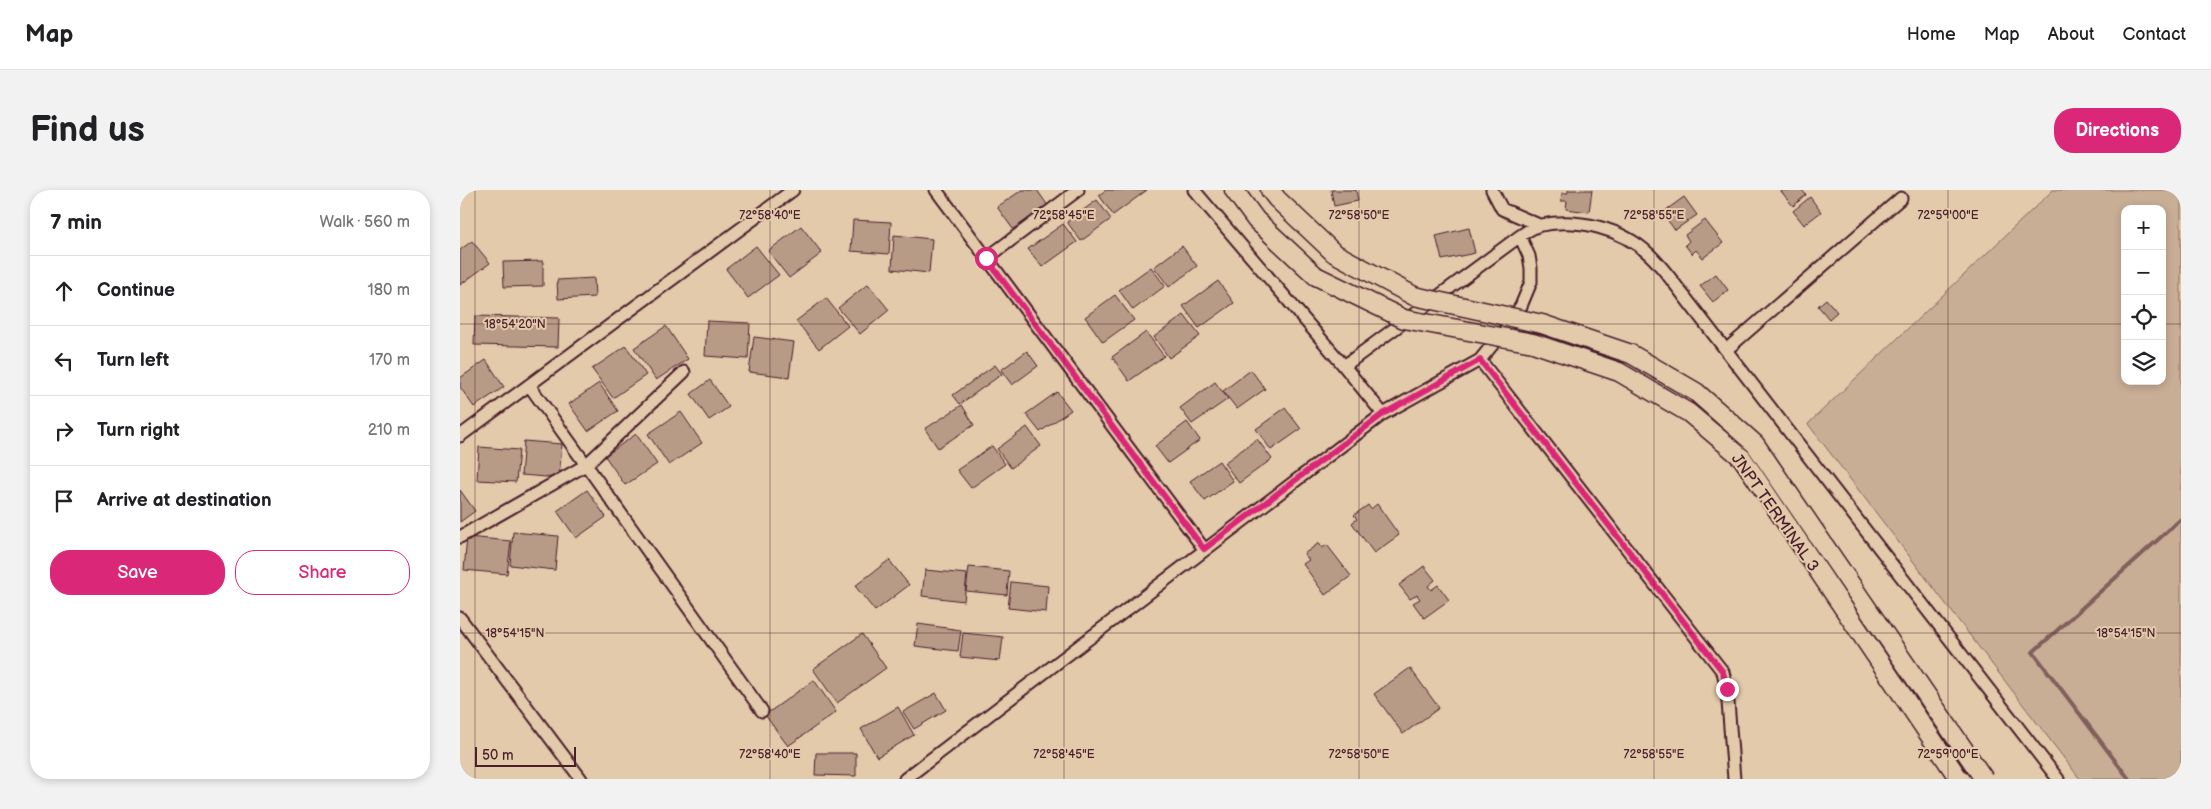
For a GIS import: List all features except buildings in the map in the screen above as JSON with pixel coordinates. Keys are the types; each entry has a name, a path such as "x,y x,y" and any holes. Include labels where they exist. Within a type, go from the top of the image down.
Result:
{"main road":[{"name":"JNPT TERMINAL 3","path":"1234,190 1256,220 1316,276 1404,319 1533,344 1619,372 1689,413 1742,458 1959,779"},
{"name":"JNPT TERMINAL 3","path":"1270,190 1277,199 1334,253 1414,296 1542,324 1631,354 1696,392 1755,444 1984,779"}],"street":[{"path":"460,436 793,190"},
{"path":"936,190 1204,549"},
{"path":"986,258 1078,190"},
{"path":"1194,190 1383,414"},
{"path":"1492,190 1502,209 1539,225 1597,225 1622,235 1649,254 1726,350 2058,779"},
{"path":"1726,350 1900,198"},
{"path":"1344,366 1520,236 1539,225"},
{"path":"905,779 1383,414 1480,360 1516,314 1531,282 1529,256 1520,236"},
{"path":"1480,360 1723,672 1727,689 1734,779"},
{"path":"460,538 586,465 684,372"},
{"path":"529,385 762,711"},
{"path":"460,618 581,779"}],"shaded area":[{"path":"2053,190 2181,190 2181,779 2080,779 1808,424"}],"waterway":[{"path":"2129,779 2033,652 2181,519"}],"route":[{"path":"986,258 1204,549 1383,414 1480,360 1723,672 1727,689"}]}
